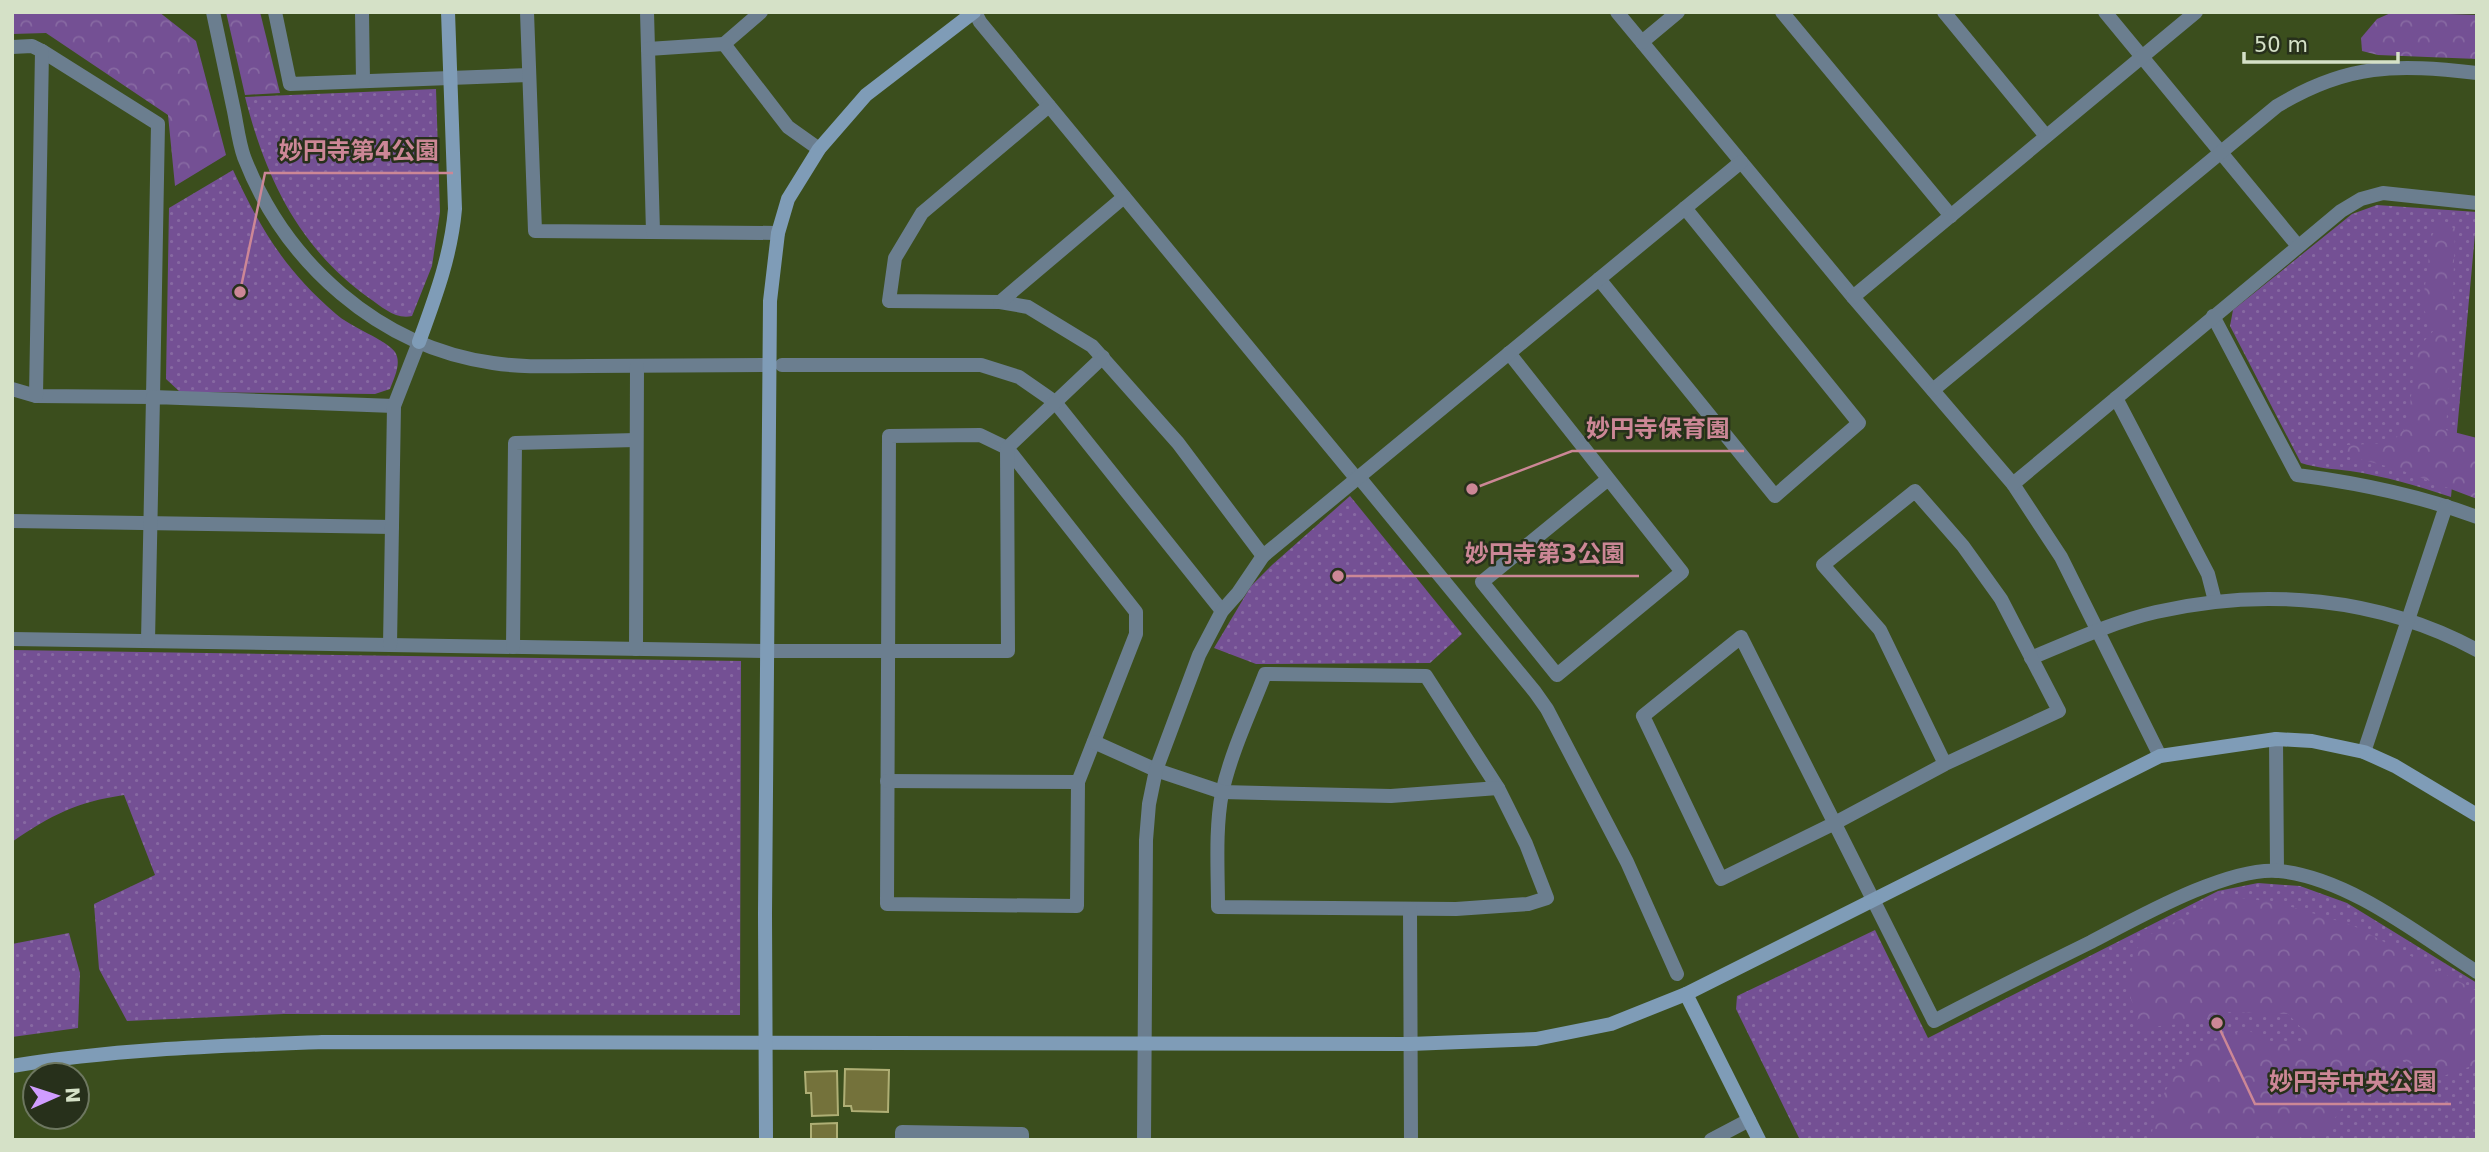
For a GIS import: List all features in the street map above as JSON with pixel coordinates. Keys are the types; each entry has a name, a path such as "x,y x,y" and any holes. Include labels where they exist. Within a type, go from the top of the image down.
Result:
{"street":[{"path":"213,12 244,156 275,220 292,245 339,293 380,323 419,342 462,357 493,363 637,366 981,365 1019,377 1055,402 1222,611"},
{"path":"275,12 290,84 529,75"},
{"path":"362,12 363,81"},
{"path":"390,645 394,406 446,267 453,236 455,209 448,12"},
{"path":"527,12 535,231 778,233"},
{"path":"647,12 653,232"},
{"path":"648,49 723,44 761,12"},
{"path":"766,1140 768,651 775,365 770,301 778,233 788,199 819,149 866,95 974,12 1535,692 1547,709 1627,862 1677,974"},
{"path":"1617,12 1853,297 2013,484 2061,557 2160,756"},
{"path":"1642,42 1678,12"},
{"path":"1782,12 1951,216"},
{"path":"1944,12 2046,136"},
{"path":"2105,12 2298,246"},
{"path":"1853,297 2196,12"},
{"path":"723,44 788,127 819,149"},
{"path":"12,47 32,47 43,51 158,124 148,641"},
{"path":"36,396 43,51"},
{"path":"1933,390 2277,106 2307,88 2347,74 2384,68 2424,67 2477,73"},
{"path":"1049,106 922,213 895,258 889,301 1000,302 1028,307 1092,346 1178,443 1263,556"},
{"path":"1144,1140 1146,840 1149,804 1156,770 1199,655 1222,611 1263,556 1741,162"},
{"path":"2013,484 2341,211 2361,199 2383,193 2477,203"},
{"path":"1000,302 1125,197"},
{"path":"1599,279 1775,496 1859,423 1685,208"},
{"path":"2213,316 2297,475 2355,482 2404,493 2477,517"},
{"path":"1509,353 1682,572 1557,675 1482,582 1607,480"},
{"path":"12,639 768,651 1008,651 1007,448 1103,357"},
{"path":"636,649 637,366"},
{"path":"12,389 36,396 153,397 394,406"},
{"path":"2116,398 2208,574 2215,601"},
{"path":"980,435 1007,448 1136,612 1136,634 1078,782 1077,906 887,904 888,651 890,436 980,435"},
{"path":"513,647 515,443 636,440"},
{"path":"1945,764 1880,630 1824,565 1915,491 1963,547 2001,599 2059,711 1945,764 1835,823 1721,879 1643,716 1741,637 1835,823 1873,901 1934,1021 2184,895 2230,878 2277,871 2334,885 2366,901 2477,972"},
{"path":"2364,752 2446,506"},
{"path":"12,521 392,527"},
{"path":"2031,658 2099,630 2155,612 2215,601 2291,598 2347,605 2408,620 2477,650"},
{"path":"1265,674 1426,676 1498,788 1526,844 1547,898 1528,904 1457,909 1218,907 1222,792 1265,674"},
{"path":"2276,739 2277,871"},
{"path":"12,1066 178,1047 309,1042 1410,1044 1536,1039 1611,1024 1686,994 2160,756 2276,739 2312,741 2364,752 2406,772 2477,815"},
{"path":"1094,742 1156,770 1222,792 1391,796 1498,788"},
{"path":"887,781 1078,782"},
{"path":"1410,909 1411,1140"},
{"path":"1686,994 1759,1140"},
{"path":"1711,1140 1749,1120"},
{"path":"902,1140 902,1132 1022,1134 1022,1140"}],"green space":[{"path":"12,12 159,12 196,41 226,155 175,186 168,115 46,33 12,34"},
{"path":"226,12 260,12 280,93 245,95"},
{"path":"2393,12 2477,15 2477,59 2378,55 2362,51 2361,38 2377,19"},
{"path":"436,89 440,212 432,266 412,316 406,317 384,309 344,278 305,234 289,210 263,156 245,97"},
{"path":"233,170 264,230 302,281 342,319 385,343 395,352 398,366 390,389 375,394 180,392 166,379 169,208"},
{"path":"2377,205 2477,212 2451,497 2375,476 2301,463 2230,326 2233,310 2352,214"},
{"path":"2440,220 2455,229 2446,430 2477,438 2477,499 2398,469 2347,456 2347,445 2391,443 2408,425 2416,350 2435,329 2422,307 2432,236"},
{"path":"1350,496 1462,634 1430,663 1256,664 1214,648 1251,586"},
{"path":"12,650 741,661 740,1015 284,1014 127,1021 99,969 94,904 155,875 124,795 65,811 12,842"},
{"path":"2258,883 2300,886 2347,903 2477,983 2477,1140 1800,1140 1736,1009 1737,996 1875,930 1928,1038 2218,891"},
{"path":"2224,896 2275,902 2352,925 2477,991 2477,1064 2438,1078 2404,1060 2372,1066 2325,1132 2307,1134 2295,1140 2276,1140 2267,1132 2247,1140 2151,1140 2155,1111 2177,1069 2207,1044 2246,1029 2272,1043 2305,1045 2304,1031 2288,1014 2224,1012 2190,1023 2140,1028 2129,992 2133,953 2149,935"},
{"path":"69,933 80,973 78,1028 12,1037 12,944"},
{"path":"2084,1122 2092,1140 2046,1140"}],"building":[{"path":"845,1069 889,1070 888,1112 852,1111 851,1106 844,1106"},
{"path":"837,1071 838,1115 812,1116 811,1093 806,1093 805,1072"},
{"path":"837,1123 837,1140 811,1140 811,1124"}],"place":[{"name":"妙円寺第4公園","path":"240,292"},
{"name":"妙円寺保育園","path":"1472,489"},
{"name":"妙円寺第3公園","path":"1338,576"},
{"name":"妙円寺中央公園","path":"2217,1023"}]}
